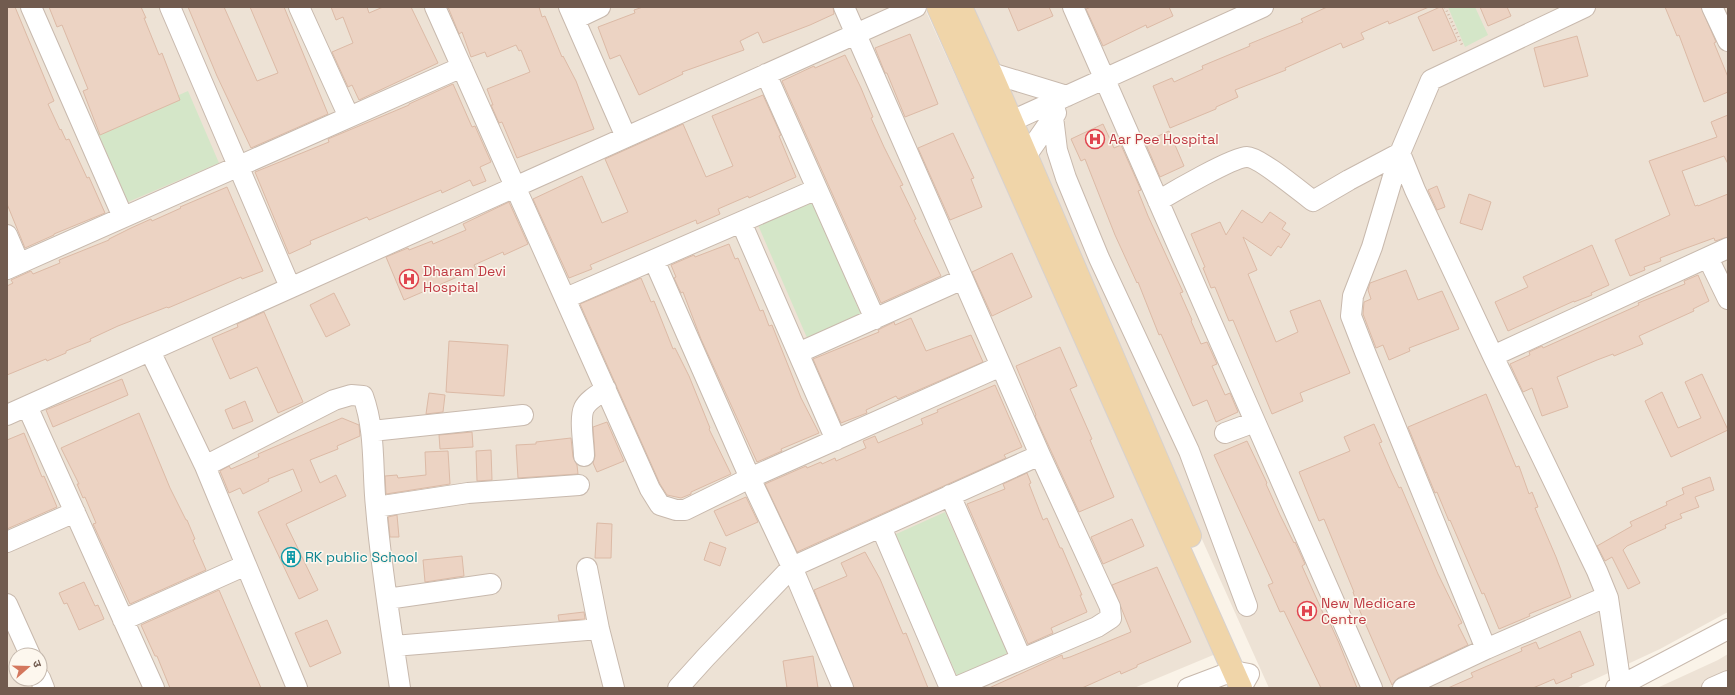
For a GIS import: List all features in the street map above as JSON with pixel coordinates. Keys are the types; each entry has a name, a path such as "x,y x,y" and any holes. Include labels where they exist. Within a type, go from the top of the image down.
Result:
{"main road":[{"path":"938,7 1002,125 1245,680"},
{"path":"961,7 991,73 1002,125 1026,156 1245,680"}],"street":[{"path":"32,7 123,218"},
{"path":"170,7 290,287"},
{"path":"299,7 349,117"},
{"path":"435,7 650,489 660,504 676,510 685,510 750,478 1001,366"},
{"path":"600,7 572,13 626,137"},
{"path":"844,7 1040,455 1110,607 1111,618 1097,627 1021,658 954,688"},
{"path":"7,415 916,7"},
{"path":"1072,7 1372,688"},
{"path":"1002,125 1263,7"},
{"path":"1486,649 1351,316 1353,296 1372,247 1400,153 1431,80 1585,7"},
{"path":"1712,7 1728,41"},
{"path":"7,235 13,266 462,67"},
{"path":"991,73 1067,96"},
{"path":"766,74 875,319"},
{"path":"1026,156 1067,96"},
{"path":"1053,117 1057,150 1066,178 1099,258 1189,451 1247,606"},
{"path":"1158,201 1230,162 1247,157 1260,161 1313,201 1400,153"},
{"path":"1400,153 1415,190 1493,356 1597,571 1608,598 1618,687 1728,629"},
{"path":"566,298 817,189"},
{"path":"741,222 836,440"},
{"path":"1493,356 1728,248"},
{"path":"1708,258 1728,299"},
{"path":"654,260 750,478 792,567 842,688"},
{"path":"798,353 963,279"},
{"path":"150,351 205,466 297,688"},
{"path":"584,456 582,421 584,408 592,398 606,389"},
{"path":"205,466 334,400 351,395 363,396 372,431 376,507 400,688"},
{"path":"27,406 154,688"},
{"path":"372,431 523,415"},
{"path":"1225,433 1255,422"},
{"path":"678,688 792,567 1040,455"},
{"path":"376,507 468,493 579,485"},
{"path":"950,495 1021,658"},
{"path":"7,542 75,512"},
{"path":"881,527 950,688"},
{"path":"123,620 246,566"},
{"path":"587,568 599,629 614,688"},
{"path":"387,599 491,584"},
{"path":"1403,688 1486,649 1600,599 1608,598"},
{"path":"7,604 26,647"},
{"path":"394,646 599,629"},
{"path":"1188,688 1245,680"},
{"path":"1712,688 1728,680"}],"path":[{"path":"1445,7 1470,62"}],"shaded area":[{"path":"7,7 924,7 1218,653 1134,688 7,688"},
{"path":"962,7 1728,7 1728,612 1660,649 1576,688 1269,688"},
{"path":"1728,654 1728,688 1657,688 1718,660"}],"green space":[{"path":"1448,7 1475,7 1488,35 1465,47"},
{"path":"188,91 219,163 128,202 97,131"},
{"path":"812,201 862,317 808,340 758,225"},
{"path":"945,512 1008,653 957,676 894,535"}],"building":[{"path":"7,7 15,7 54,101 48,104 60,130 61,129 66,140 69,139 87,178 89,177 105,213 54,234 25,248 7,204"},
{"path":"49,7 141,7 159,55 162,53 180,100 100,135 83,91 88,89 62,25 57,27"},
{"path":"188,7 224,7 257,81 278,73 250,7 284,7 328,114 251,148 217,76"},
{"path":"331,7 367,7 369,13 383,7 411,7 438,63 359,100 352,85 348,87 332,52 353,43 343,17 336,20"},
{"path":"448,7 539,7 542,17 545,16 562,57 563,56 576,81 594,129 517,158 502,122 499,123 491,105 493,105 487,89 530,72 521,50 519,51 516,45 487,57 485,52 471,57 462,32 459,34"},
{"path":"643,7 833,7 834,14 763,43 758,32 740,41 744,50 682,72 683,74 639,95 620,55 610,59 598,27 635,13 634,10"},
{"path":"1008,7 1049,7 1053,16 1018,31"},
{"path":"1091,7 1169,7 1173,16 1147,28 1146,25 1103,46 1086,9"},
{"path":"1327,7 1429,7 1389,24 1388,21 1361,33 1364,39 1343,48 1341,43 1285,68 1286,70 1235,90 1238,97 1216,107 1216,109 1170,128 1153,86 1172,78 1174,82 1203,69 1202,66 1250,46 1249,44 1303,22 1301,19"},
{"path":"1442,7 1457,41 1433,51 1418,17"},
{"path":"1480,7 1507,7 1511,16 1488,26"},
{"path":"1665,7 1701,7 1716,42 1714,43 1728,77 1728,92 1704,102 1679,35 1677,36"},
{"path":"910,34 938,104 905,117 875,48"},
{"path":"1577,36 1588,76 1544,87 1534,48"},
{"path":"845,55 873,117 871,118 903,185 900,186 916,219 914,220 941,276 881,303 782,81 814,66 815,68"},
{"path":"453,84 472,127 475,126 491,162 480,167 486,181 473,186 470,180 442,193 441,190 369,220 367,217 310,241 311,244 289,254 255,172 329,142 328,139 409,105"},
{"path":"763,95 781,135 779,136 796,177 749,198 748,196 718,209 720,214 697,224 696,220 590,265 592,269 569,278 533,199 582,176 602,223 628,212 605,159 683,124 706,177 733,166 712,116"},
{"path":"1728,115 1728,164 1724,156 1682,171 1695,206 1728,194 1728,237 1715,241 1714,238 1660,258 1661,261 1644,267 1645,270 1630,276 1615,240 1670,215 1649,161 1717,137 1711,122"},
{"path":"1103,124 1114,148 1121,145 1141,190 1138,191 1148,216 1183,292 1180,293 1201,344 1207,342 1217,364 1212,366 1225,395 1230,393 1238,412 1216,422 1207,400 1193,406 1161,334 1159,335 1138,282 1137,283 1115,235 1085,159 1081,161 1071,139"},
{"path":"1169,131 1184,166 1160,177 1145,142"},
{"path":"953,133 974,178 971,179 982,207 950,220 918,148"},
{"path":"1437,186 1445,207 1437,210 1428,190"},
{"path":"227,187 263,271 242,279 241,277 168,308 167,307 118,326 90,339 91,341 66,351 66,353 47,361 46,359 7,375 7,286 13,283 11,280 31,271 33,274 60,263 59,260 109,240 151,219 152,221"},
{"path":"1469,194 1491,202 1482,230 1460,223"},
{"path":"509,202 528,244 504,255 503,252 474,265 476,269 404,300 386,257 408,248 409,250 432,241 433,244 466,230 463,224"},
{"path":"1242,210 1262,223 1270,212 1286,223 1282,229 1290,234 1281,248 1278,246 1271,256 1243,237 1257,270 1248,274 1276,342 1298,332 1290,311 1320,300 1350,373 1300,393 1303,401 1272,414 1233,320 1229,321 1215,287 1211,288 1203,268 1205,267 1191,234 1220,222 1226,235"},
{"path":"729,244 735,259 738,258 760,311 763,310 769,326 772,325 801,398 819,433 781,449 782,451 757,462 701,339 683,292 681,293 674,278 676,277 671,265 694,255 695,257"},
{"path":"1592,245 1609,285 1591,293 1592,295 1574,301 1508,331 1495,302 1528,287 1523,277"},
{"path":"1012,253 1032,297 992,316 972,272"},
{"path":"1406,270 1418,300 1442,291 1459,329 1409,348 1410,351 1389,360 1383,345 1376,348 1363,314 1364,302 1371,299 1368,290 1370,283"},
{"path":"1698,275 1709,301 1693,309 1694,311 1639,336 1643,344 1614,356 1613,354 1597,360 1557,377 1568,407 1542,416 1532,388 1523,392 1510,364 1530,355 1529,352 1542,346 1543,348 1639,305 1638,303 1685,284 1684,281"},
{"path":"641,278 651,302 654,301 673,349 675,348 689,376 710,428 709,429 731,474 681,498 667,495 660,484 580,304"},
{"path":"334,293 350,325 326,337 310,305"},
{"path":"264,312 303,402 278,413 257,367 230,379 212,338 238,327 237,324"},
{"path":"911,318 926,351 971,335 983,362 898,399 896,396 866,410 867,413 841,423 813,359 879,332 878,330 894,322 895,325"},
{"path":"449,341 508,345 504,396 446,392"},
{"path":"1060,347 1077,386 1070,389 1092,439 1090,440 1114,497 1079,512 1035,416 1036,415 1016,366"},
{"path":"1702,374 1728,430 1671,457 1645,401 1662,392 1678,428 1701,418 1685,382"},
{"path":"122,379 128,395 53,427 46,410"},
{"path":"995,385 1022,447 1004,455 1006,458 797,552 765,484 806,466 807,468 821,462 822,464 835,458 836,461 866,448 863,441 875,436 878,443 923,424 921,419 938,412 937,410"},
{"path":"429,393 445,395 443,412 426,414"},
{"path":"1486,394 1516,467 1519,466 1529,494 1532,492 1538,507 1535,508 1571,597 1529,614 1530,616 1499,629 1437,492 1435,493 1408,427"},
{"path":"245,401 253,421 233,429 225,410"},
{"path":"139,413 170,488 187,520 195,539 193,540 206,570 130,604 93,524 96,523 85,497 83,498 77,484 79,484 61,448"},
{"path":"342,418 359,425 360,436 337,446 338,449 310,460 320,483 336,475 346,496 286,524 318,590 299,599 258,512 302,491 293,469 268,479 269,481 243,494 240,488 229,493 220,471 229,466 231,469 259,457 258,454"},
{"path":"607,422 624,461 597,472 593,463 595,456 593,427"},
{"path":"1374,424 1382,442 1379,443 1391,471 1399,488 1401,487 1438,574 1462,623 1458,625 1468,645 1398,678 1392,685 1359,609 1354,592 1324,519 1319,521 1299,472 1350,451 1344,437"},
{"path":"472,432 473,447 440,449 439,435"},
{"path":"24,433 42,477 44,476 57,507 7,529 7,440"},
{"path":"571,438 573,457 577,465 578,474 518,478 516,445 536,444 536,442"},
{"path":"1247,441 1280,515 1305,564 1302,566 1327,622 1329,621 1339,643 1357,688 1321,688 1284,611 1280,612 1268,585 1273,583 1214,455"},
{"path":"491,450 492,480 477,481 476,451"},
{"path":"448,451 450,484 386,494 385,476 397,475 398,478 426,475 425,452"},
{"path":"1027,473 1031,483 1029,484 1043,520 1047,518 1060,548 1062,548 1082,595 1080,595 1087,612 1051,628 1053,633 1028,644 967,504 1005,489 1003,484"},
{"path":"1710,477 1714,490 1695,497 1699,507 1680,514 1682,518 1665,525 1666,528 1627,546 1623,550 1640,583 1628,589 1612,557 1605,561 1597,546 1632,526 1630,522 1667,505 1666,502 1684,494 1682,488"},
{"path":"746,497 758,522 726,536 714,511"},
{"path":"397,515 399,537 390,537 388,517"},
{"path":"1132,519 1144,546 1103,564 1091,537"},
{"path":"597,523 612,524 611,558 595,558"},
{"path":"710,542 726,548 720,566 704,560"},
{"path":"865,552 880,579 903,634 906,633 928,688 854,688 814,590 847,576 841,563"},
{"path":"462,556 464,576 425,582 423,560"},
{"path":"1157,567 1191,642 1137,665 1137,667 1121,674 1120,671 1082,688 989,688 1062,655 1063,659 1070,657 1131,632 1112,585"},
{"path":"84,582 95,606 98,605 104,619 79,630 67,603 64,604 59,593"},
{"path":"219,590 261,688 170,688 157,656 155,656 141,625"},
{"path":"584,612 585,619 559,621 558,615"},
{"path":"327,620 341,653 310,667 295,633"},
{"path":"1580,631 1594,665 1571,674 1572,677 1556,684 1554,679 1533,688 1448,688 1473,677 1471,673 1522,651 1521,648 1536,642 1539,649"},
{"path":"813,656 818,688 787,688 783,661"}],"place":[{"name":"Aar Pee Hospital","path":"1095,139"},
{"name":"Dharam Devi Hospital","path":"409,279"},
{"name":"RK public School","path":"291,557"},
{"name":"New Medicare Centre","path":"1307,611"}]}
